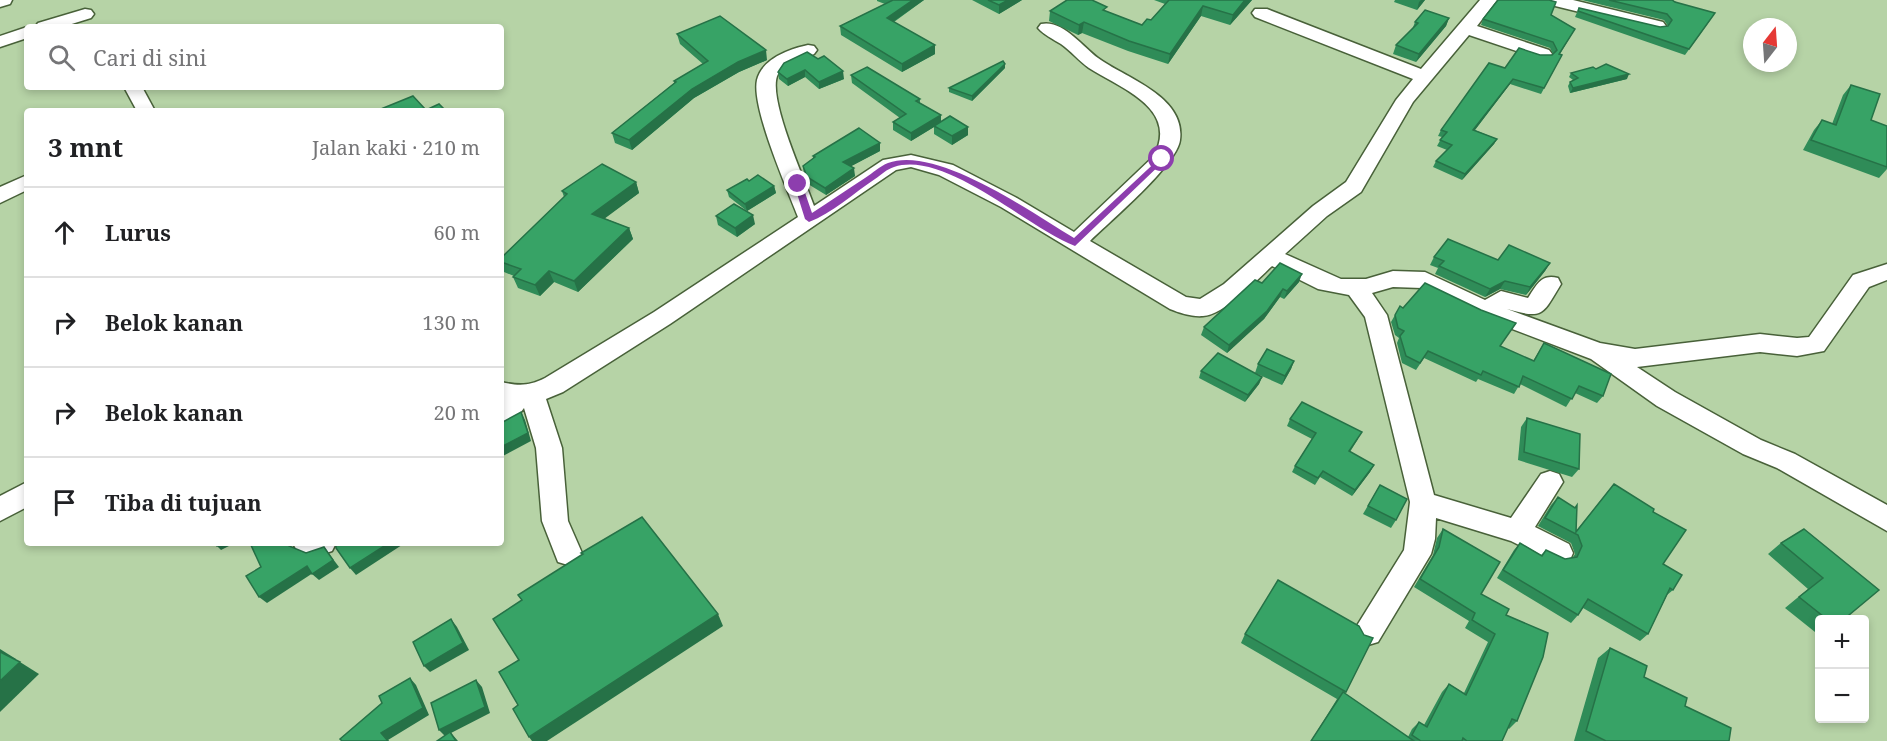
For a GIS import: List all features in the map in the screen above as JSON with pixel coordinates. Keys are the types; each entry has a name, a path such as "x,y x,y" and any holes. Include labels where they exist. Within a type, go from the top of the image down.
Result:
{"street":[{"path":"504,414 517,394 554,385 662,318 890,165 911,161 946,170 1008,202 1178,303 1204,308 1232,290 1320,211 1357,183 1390,122 1405,100 1489,0"},
{"path":"1553,0 1657,27"},
{"path":"1261,13 1425,76"},
{"path":"54,24 87,14"},
{"path":"1047,28 1073,45 1094,63 1156,104 1168,117 1172,128 1170,148 1162,159 1075,243"},
{"path":"1466,28 1543,54"},
{"path":"0,42 24,33"},
{"path":"808,50 777,64 766,81 768,108 809,219"},
{"path":"136,90 144,108"},
{"path":"0,196 24,184"},
{"path":"1270,256 1326,283 1341,287 1356,288 1393,279 1425,280 1486,310 1598,352 1635,358 1760,344 1809,347 1816,345 1861,281 1887,272"},
{"path":"1486,310 1497,300 1533,308 1550,284"},
{"path":"1356,288 1376,315 1423,502 1421,539 1417,554 1368,632"},
{"path":"1598,352 1666,399 1752,447 1777,456 1887,519"},
{"path":"517,394 549,448 555,521 568,554"},
{"path":"1518,531 1550,482"},
{"path":"0,510 24,495"},
{"path":"1423,502 1479,521 1518,531 1559,553"}],"building":[{"path":"893,0 913,0 887,18 935,45 902,64 840,26"},
{"path":"988,0 1008,0 999,5"},
{"path":"1067,0 1092,0 1107,7 1103,10 1142,25 1147,19 1151,20 1169,0 1245,0 1233,15 1203,6 1170,54 1129,41 1084,22 1079,25 1050,11"},
{"path":"1498,0 1556,2 1551,15 1575,29 1559,54 1562,55 1544,88 1513,79 1473,130 1497,139 1465,174 1436,161 1452,145 1440,140 1447,132 1441,130 1489,63 1505,68 1519,48 1540,55 1552,55 1557,50 1553,42 1483,19"},
{"path":"1609,0 1672,0 1715,13 1689,49 1578,11 1579,8 1660,27 1668,26 1672,20 1667,14"},
{"path":"1425,10 1449,18 1419,54 1396,45 1418,23 1415,22"},
{"path":"720,16 766,50 738,62 692,89 629,140 612,133 676,82 674,81 708,61 677,34"},
{"path":"807,52 818,59 824,56 843,71 819,82 805,70 787,79 778,72 784,63"},
{"path":"1003,61 1005,64 972,96 949,88"},
{"path":"1606,64 1629,74 1573,88 1570,82 1578,78 1571,73 1593,67 1596,69"},
{"path":"867,67 920,99 916,101 941,115 911,133 893,122 906,114 851,75"},
{"path":"1851,85 1880,94 1871,120 1887,126 1887,167 1811,140 1822,120 1836,125"},
{"path":"413,96 424,108 383,108"},
{"path":"439,104 443,108 430,108"},
{"path":"950,116 968,127 952,136 934,126"},
{"path":"859,128 880,143 843,162 854,168 825,188 807,177 803,166 815,157 813,156"},
{"path":"602,164 636,182 592,214 629,228 574,281 549,271 535,285 513,277 521,269 504,263 504,255 567,194 562,191"},
{"path":"758,175 774,186 745,204 727,190 747,179 749,181"},
{"path":"734,204 753,215 735,228 716,216"},
{"path":"1448,239 1498,260 1509,245 1550,263 1530,287 1505,281 1490,289 1439,266 1444,261 1434,257"},
{"path":"1280,263 1302,274 1287,291 1283,289 1267,311 1229,345 1204,327 1255,280 1262,283"},
{"path":"1425,283 1481,310 1516,323 1500,346 1534,361 1544,343 1611,374 1603,396 1579,386 1572,399 1523,376 1519,387 1483,371 1481,375 1428,351 1420,363 1406,356 1400,336 1404,331 1398,328 1395,315 1400,306 1403,308"},
{"path":"1267,349 1294,361 1285,376 1258,364"},
{"path":"1218,353 1262,377 1248,395 1201,371"},
{"path":"1302,402 1362,432 1349,451 1374,465 1355,490 1323,471 1318,478 1295,466 1316,433 1290,419"},
{"path":"521,412 528,433 504,445 504,421"},
{"path":"1527,418 1580,434 1579,469 1524,452"},
{"path":"1614,484 1654,509 1653,512 1686,530 1663,564 1682,575 1673,590 1670,588 1648,634 1588,599 1578,615 1503,570 1520,543 1542,556 1546,550 1565,559 1577,557 1582,546 1578,535 1545,518 1558,497 1575,508 1577,505 1576,532"},
{"path":"1380,485 1407,499 1396,520 1368,506"},
{"path":"642,517 718,614 529,737 513,709 518,705 499,672 519,660 493,619 522,600 518,595 583,554 581,553"},
{"path":"1443,529 1500,562 1481,594 1509,609 1506,615 1548,633 1543,657 1517,721 1512,719 1502,741 1467,741 1463,738 1462,741 1421,741 1412,735 1419,722 1427,727 1449,684 1466,695 1495,634 1472,620 1475,613 1420,579 1439,547"},
{"path":"1804,529 1879,590 1849,615 1822,615 1799,597 1823,578 1781,543"},
{"path":"251,546 289,546 306,553 324,547 333,560 312,574 307,566 259,597 246,576 261,567"},
{"path":"336,546 384,546 350,568"},
{"path":"1278,580 1359,626 1364,635 1373,638 1346,692 1245,634"},
{"path":"451,619 463,643 424,666 413,642"},
{"path":"1610,648 1647,666 1644,677 1687,698 1685,706 1731,728 1729,741 1606,741 1586,731"},
{"path":"0,652 20,662 0,681"},
{"path":"410,678 423,708 381,733 388,741 342,741 340,739 382,703 379,696"},
{"path":"476,680 485,707 439,730 431,703"},
{"path":"1343,692 1414,741 1311,741"},
{"path":"450,732 456,741 437,741"}],"route":[{"path":"798,184 809,219 890,165 911,161 928,164 946,170 1008,202 1075,243 1162,159"}]}
